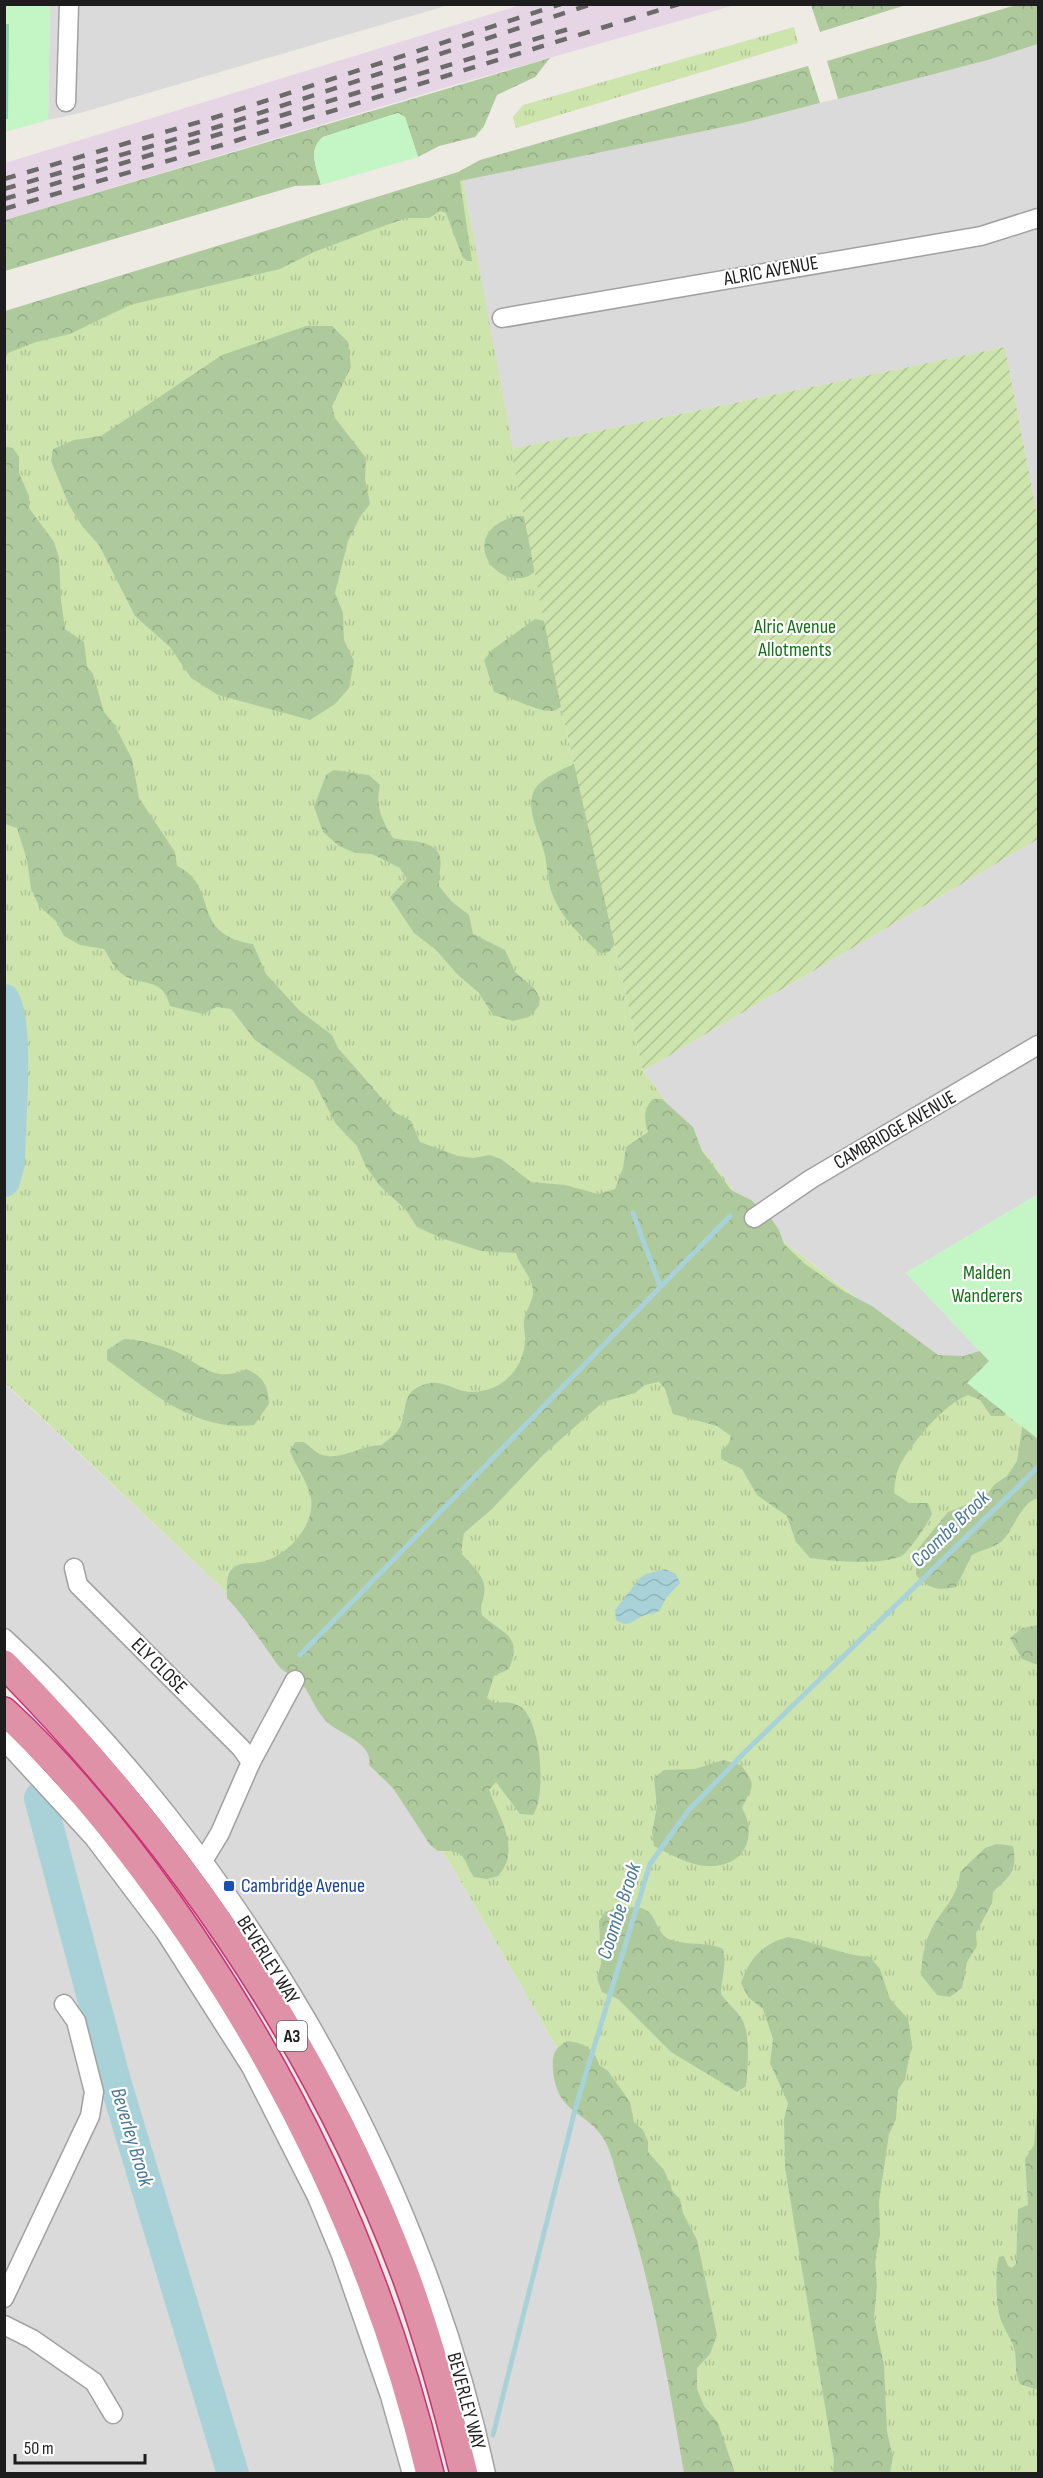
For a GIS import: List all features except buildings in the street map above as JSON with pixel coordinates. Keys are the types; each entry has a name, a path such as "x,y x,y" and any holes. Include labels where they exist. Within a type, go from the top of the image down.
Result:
{"highway":[{"name":"BEVERLEY WAY","path":"4,1664 71,1732 147,1822 225,1932 284,2023 331,2108 404,2272 430,2348 464,2474"},
{"name":"A3","path":"4,1711 39,1743 134,1854 201,1949 255,2034 301,2118 341,2204 372,2282 414,2407 430,2474"}],"street":[{"path":"66,102 69,4"},
{"name":"ALRIC AVENUE","path":"502,318 981,236 1038,218"},
{"name":"CAMBRIDGE AVENUE","path":"754,1218 811,1179 1038,1045"},
{"name":"ELY CLOSE","path":"74,1568 78,1585 241,1748 251,1762"},
{"name":"BEVERLEY WAY","path":"4,1638 127,1766 203,1861 266,1955 321,2044 398,2201 439,2308 460,2373 486,2474"},
{"path":"203,1861 220,1833 251,1762 295,1680"},
{"path":"4,1740 86,1828 171,1942 251,2067 317,2197 341,2254 390,2396 412,2474"},
{"path":"4,2298 90,2116 94,2092 76,2021 64,2004"},
{"path":"4,2325 32,2339 94,2382 113,2414"}],"shaded area":[{"path":"50,5 449,5 80,113 48,120"},
{"path":"521,5 735,5 447,87 5,220 5,163"},
{"path":"1038,44 1038,520 1005,347 511,449 463,180 743,123 988,60"},
{"path":"1038,839 1038,1194 906,1273 989,1361 967,1383 757,1221 643,1071"},
{"path":"4,1383 218,1584 290,1659 373,1753 449,1861 604,2129 640,2223 690,2473 479,2473 259,1958 218,1895 168,1829 126,1778 5,1647"},
{"path":"4,1725 105,1836 258,2061 419,2473 5,2473"}],"green space":[{"path":"811,4 906,5 820,32"},
{"path":"5,5 50,5 48,120 5,132"},
{"path":"1016,5 1038,5 1038,44 988,60 838,99 827,61"},
{"path":"4,24 9,24 8,119 4,119"},
{"path":"794,27 798,43 516,128 513,117 523,105"},
{"path":"550,58 535,77 497,95 484,126 475,137 439,146 418,157 405,117 398,113 323,137 318,142 314,153 321,185 295,186 5,271 5,220"},
{"path":"808,66 820,103 743,123 460,181 472,261 467,261 462,256 446,213 440,211 429,218 407,218 378,228 314,252 280,269 130,305 70,334 36,342 8,353 5,358 5,311 458,172 480,160"},
{"path":"398,113 405,117 418,157 321,185 314,153 318,142 323,137"},
{"path":"463,180 558,693 643,1071 757,1221 1038,1439 1038,2473 690,2473 640,2223 604,2129 449,1861 373,1753 290,1659 218,1584 5,1383 4,317"},
{"path":"306,326 332,326 348,342 351,367 332,406 335,418 366,458 365,479 370,504 360,517 348,541 335,593 343,613 344,640 354,661 349,688 335,704 310,720 218,695 191,678 170,647 135,616 99,545 82,526 69,505 51,461 53,449 74,440 101,436 222,355"},
{"name":"Alric Avenue Allotments","path":"1005,347 1038,520 1038,839 643,1071 558,693 511,449"},
{"path":"4,446 13,448 19,457 19,473 29,496 29,508 54,542 59,558 65,629 84,642 87,666 93,674 104,712 114,724 132,759 139,798 175,852 177,866 190,875 198,886 212,920 220,931 233,939 253,944 266,974 300,1011 332,1035 338,1048 394,1112 411,1121 420,1142 458,1156 473,1158 490,1155 501,1159 531,1182 565,1185 598,1194 615,1189 623,1168 626,1147 648,1132 645,1118 647,1107 653,1099 662,1099 693,1127 702,1151 731,1190 751,1200 770,1217 779,1230 784,1244 805,1264 845,1292 872,1306 938,1355 964,1356 992,1347 1013,1408 1004,1416 991,1416 980,1400 968,1395 940,1414 915,1443 898,1469 894,1493 909,1503 928,1503 932,1514 910,1548 903,1555 895,1558 884,1561 857,1562 810,1558 796,1542 787,1516 757,1495 742,1469 721,1459 721,1450 728,1445 731,1436 717,1426 673,1414 665,1389 659,1382 645,1385 635,1393 603,1402 544,1454 492,1509 464,1533 461,1553 478,1572 484,1583 482,1615 509,1636 514,1649 509,1669 494,1676 487,1698 494,1703 505,1702 518,1705 528,1715 540,1759 540,1792 533,1815 520,1814 496,1782 489,1790 503,1822 508,1844 505,1866 498,1876 487,1879 474,1877 462,1855 438,1851 430,1845 393,1788 369,1765 369,1758 361,1745 327,1722 302,1684 277,1664 227,1598 227,1586 229,1573 234,1567 240,1564 258,1563 280,1554 298,1538 309,1518 311,1498 290,1451 295,1442 303,1442 319,1454 329,1456 382,1445 399,1429 407,1399 420,1386 436,1383 473,1392 493,1388 501,1383 515,1371 523,1353 524,1320 532,1298 532,1285 516,1253 481,1251 441,1238 417,1227 406,1210 380,1186 366,1167 357,1146 336,1124 313,1080 255,1040 231,1009 217,1007 203,1014 170,1006 162,990 129,978 118,971 104,949 80,945 64,936 56,921 39,906 31,889 27,860 17,828 5,824"},
{"path":"517,516 532,516 541,566 528,576 513,578 501,574 492,566 486,556 484,544 488,533 499,523"},
{"path":"535,619 555,623 578,691 556,710 535,708 494,692 484,660 492,650"},
{"path":"581,761 621,936 609,952 600,953 586,941 567,920 557,904 551,891 544,851 532,812 532,796 538,785"},
{"path":"334,770 369,775 380,785 378,800 380,813 393,838 427,844 437,851 440,857 439,886 451,901 469,915 473,934 505,950 515,972 534,988 540,998 539,1006 529,1017 513,1021 493,1015 479,993 457,974 436,950 414,933 390,897 407,879 400,868 372,854 355,853 339,846 323,832 314,807 326,775"},
{"name":"Malden Wanderers","path":"1038,1194 1038,1439 967,1383 989,1361 906,1273"},
{"path":"124,1339 147,1342 173,1350 214,1373 237,1373 246,1369 264,1382 269,1404 254,1425 233,1426 194,1416 140,1385 107,1360 107,1350"},
{"path":"1038,1420 1038,1498 1022,1510 1002,1541 972,1555 956,1587 939,1589 925,1583 916,1575 917,1550 948,1512 984,1498 995,1484 1007,1476 1017,1461 1023,1423"},
{"path":"1038,1625 1038,1665 1022,1659 1010,1638 1022,1628"},
{"path":"723,1760 741,1765 750,1778 752,1787 742,1808 749,1830 748,1840 739,1856 730,1862 708,1866 680,1859 654,1846 652,1832 657,1807 654,1778 664,1770 695,1769"},
{"path":"997,1844 1013,1846 1013,1867 1008,1877 993,1892 992,1903 976,1933 977,1946 967,1962 962,1988 950,1997 937,1995 921,1975 929,1936 935,1922 957,1888 960,1872 985,1848"},
{"path":"616,1907 638,1908 649,1912 662,1933 671,1940 723,1949 721,1994 740,2016 746,2030 748,2050 746,2086 737,2092 671,2052 618,1999 602,1992 597,1978 601,1964 599,1921 604,1913"},
{"path":"788,1937 849,1954 870,1957 880,1969 890,1999 908,2019 912,2044 905,2079 898,2090 896,2119 889,2134 879,2201 880,2235 875,2260 877,2287 874,2318 884,2365 887,2432 893,2457 890,2473 833,2473 834,2460 785,2168 784,2119 788,2103 770,2063 773,2039 763,2009 748,1997 741,1983 748,1966 758,1953 771,1944"},
{"path":"567,2041 584,2045 592,2051 599,2065 608,2071 630,2102 634,2122 643,2130 648,2141 648,2152 664,2170 673,2192 680,2199 683,2213 697,2240 717,2335 710,2354 697,2368 697,2389 704,2406 718,2423 735,2473 684,2473 651,2297 633,2227 610,2153 598,2131 567,2105 556,2085 553,2070 554,2056 557,2049"},
{"path":"1038,2097 1038,2390 1020,2384 1016,2371 1014,2348 1001,2321 996,2287 999,2257 1004,2256 1008,2266 1012,2268 1016,2264 1018,2209 1028,2205 1025,2159 1034,2145"}],"water":[{"path":"665,1569 676,1574 680,1583 666,1598 660,1610 628,1624 616,1620 615,1610 640,1578"}],"waterway":[{"name":"Beverley Brook","path":"4,1000 9,1013 12,1054 9,1163 4,1181"},
{"path":"633,1213 660,1286"},
{"path":"300,1655 730,1216"},
{"name":"Coombe Brook","path":"493,2435 576,2106 650,1864 688,1811 745,1752 1038,1467"},
{"name":"Beverley Brook","path":"40,1798 115,2081 233,2474"}],"railway":[{"path":"4,179 213,118 561,4"},
{"path":"4,189 217,127 592,4"},
{"path":"4,209 222,145 679,4"},
{"path":"4,199 572,28"}],"place":[{"name":"Cambridge Avenue","path":"229,1886"}]}
